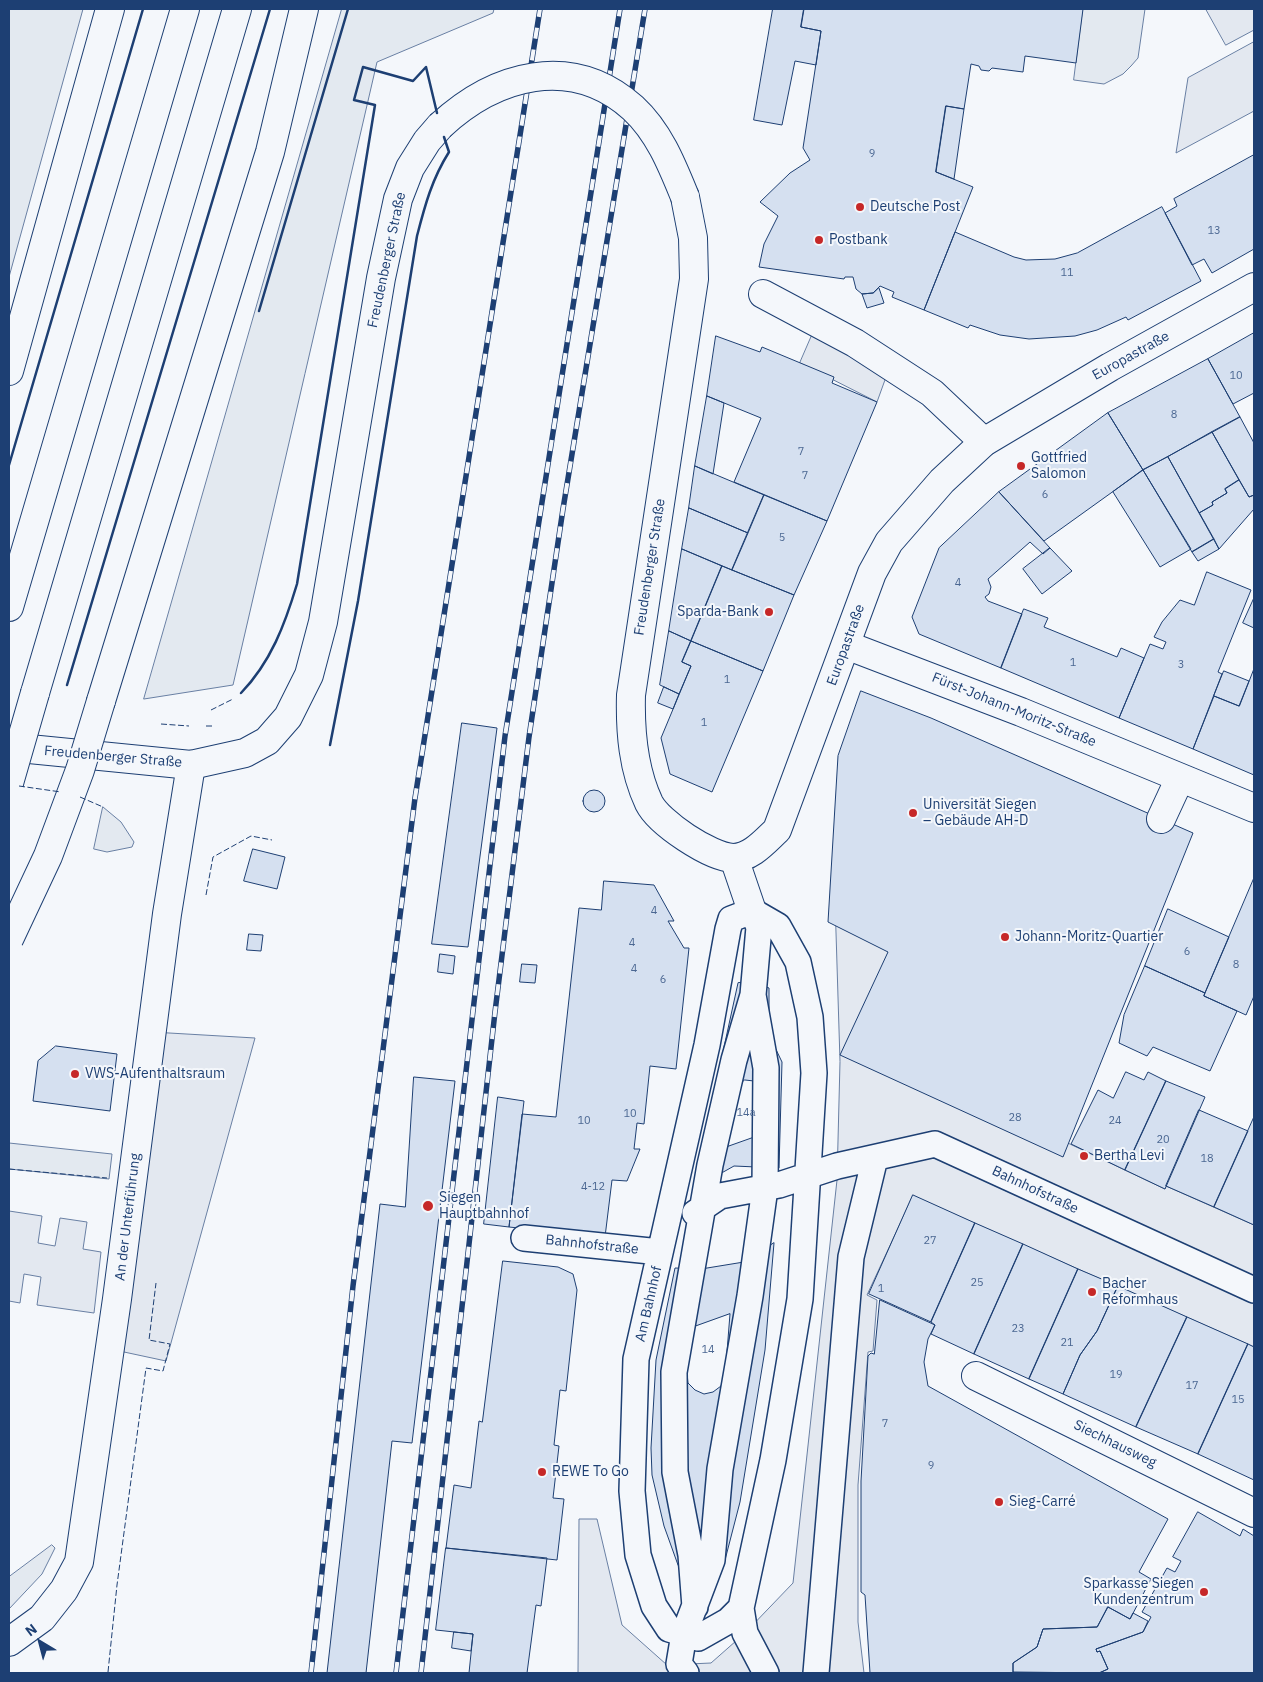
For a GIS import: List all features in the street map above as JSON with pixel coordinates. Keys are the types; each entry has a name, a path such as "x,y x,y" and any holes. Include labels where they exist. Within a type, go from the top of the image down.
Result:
{"main road":[{"path":"9,371 110,9"},
{"path":"9,607 185,9"},
{"path":"9,782 237,9"},
{"path":"9,939 48,856 80,770 270,152 304,9"},
{"name":"Freudenberger Straße","path":"9,748 191,765 245,752 267,740 288,717 310,676 323,622 381,278 398,199 410,168 427,141 440,126 478,96 507,82 534,76 558,76 581,80 611,92 633,108 656,136 672,164 684,197 693,238 694,279 630,695 630,729 637,773 650,805 673,828 696,844 718,855 734,858"},
{"name":"Europastraße","path":"734,858 757,849 777,830 872,574 889,542 942,481 984,442 1110,367 1254,287"},
{"path":"763,294 855,343 932,393 984,442"},
{"name":"Fürst-Johann-Moritz-Straße","path":"846,644 1021,712 1254,808"},
{"name":"An der Unterführung","path":"9,1642 42,1618 64,1590 79,1562 117,1299 167,914 191,765"},
{"path":"1161,819 1180,778"},
{"path":"734,858 756,933"},
{"name":"Siechhausweg","path":"976,1376 1254,1513"}],"street":[{"name":"Am Bahnhof","path":"684,1634 669,1629 654,1606 638,1556 632,1490 636,1359 678,1257 707,1045 731,919 756,933"},
{"path":"686,1673 680,1664 689,1602 691,1555 675,1472 681,1391 674,1372 678,1257 710,1165 734,1060 752,995 756,933 778,926 798,962 810,1018 814,1073 800,1298 773,1460 741,1608 745,1633 766,1673"},
{"path":"689,1602 712,1560 726,1394 750,1296 770,1194 766,1068 752,995"},
{"name":"Bahnhofstraße","path":"524,1238 678,1257 687,1217 698,1198 770,1194 807,1176 935,1144 1254,1290"},
{"path":"816,1673 851,1257 875,1158"},
{"path":"689,1602 716,1592"},
{"path":"684,1634 698,1638 728,1621 741,1608"}],"shaded area":[{"path":"9,9 83,9 9,277"},
{"path":"342,9 494,9 493,13 377,62 233,685 144,699"},
{"path":"1083,9 1145,9 1138,58 1123,74 1104,84 1074,80"},
{"path":"1206,9 1254,9 1254,30 1226,45"},
{"path":"1254,42 1254,111 1176,153 1188,78"},
{"path":"813,333 890,366 877,402 800,363"},
{"path":"103,807 121,822 134,842 132,847 107,852 94,849"},
{"path":"836,921 906,954 1015,1118 1165,1189 1166,1186 1254,1225 1254,1347 913,1196 867,1295 877,1300 873,1351 868,1352 858,1485 858,1622 864,1673 578,1673 579,1519 597,1519 622,1625 667,1665 711,1663 745,1633 793,1583 837,1180 840,1062"},
{"path":"152,1032 255,1038 166,1361 110,1349"},
{"path":"9,1143 112,1154 109,1179 9,1169"},
{"path":"9,1211 42,1216 38,1243 55,1246 60,1218 87,1222 83,1249 101,1252 94,1313 37,1305 41,1277 24,1274 20,1303 9,1301"},
{"path":"52,1545 55,1548 42,1574 9,1609 9,1577"}],"building":[{"path":"773,9 804,9 801,27 821,31 816,65 795,61 782,125 754,120"},
{"path":"804,9 1083,9 1076,63 1025,56 1023,72 992,68 989,71 981,70 979,66 971,64 964,109 946,106 936,172 973,187 924,310 892,297 894,292 880,286 873,293 862,294 856,289 853,277 845,277 844,279 759,267 764,244 778,216 760,202 790,173 810,160 803,148 821,31 801,27"},
{"path":"946,106 964,109 954,179 936,172"},
{"path":"1254,155 1254,249 1212,273 1204,259 1192,265 1165,213 1177,206 1174,199"},
{"path":"1162,207 1201,281 1128,320 1126,317 1097,330 1075,336 1029,339 1000,335 970,325 968,328 924,310 955,232 1014,257 1026,260 1055,259 1077,253"},
{"path":"879,288 884,303 867,308 862,294 873,293"},
{"path":"1254,333 1254,393 1233,404 1208,359"},
{"path":"716,336 760,352 762,347 834,377 832,383 877,402 827,521 734,482 761,418 707,396"},
{"path":"1208,359 1240,417 1143,470 1108,413"},
{"path":"707,396 724,403 713,474 695,466"},
{"path":"1108,413 1143,470 1044,541 999,492"},
{"path":"1240,417 1254,443 1254,495 1249,497 1212,432"},
{"path":"1212,432 1239,480 1225,489 1227,493 1212,502 1213,505 1199,513 1168,457"},
{"path":"1168,457 1214,539 1192,552 1143,470"},
{"path":"695,466 764,495 748,533 689,508"},
{"path":"1143,470 1191,549 1160,567 1113,492"},
{"path":"1239,480 1249,497 1254,495 1254,509 1219,549 1199,513 1213,505 1212,502 1227,493 1225,489"},
{"path":"999,492 1050,548 1043,554 1030,542 988,579 991,587 989,594 985,597 988,601 1022,614 1001,668 919,634 912,617 939,548"},
{"path":"764,495 827,521 794,595 732,570"},
{"path":"689,508 748,533 732,570 682,549"},
{"path":"1214,539 1219,549 1198,561 1192,552"},
{"path":"1050,548 1072,571 1042,594 1023,569"},
{"path":"682,549 722,566 691,641 669,631"},
{"path":"722,566 794,595 763,671 691,641"},
{"path":"1207,572 1251,590 1218,672 1222,674 1193,749 1119,718 1150,644 1163,649 1166,642 1154,637 1162,622 1180,600 1194,605"},
{"path":"1254,598 1254,628 1243,623"},
{"path":"1024,609 1048,618 1044,627 1117,657 1121,648 1144,658 1119,718 1001,668"},
{"path":"669,631 691,641 682,662 691,666 679,694 660,685"},
{"path":"691,641 763,671 712,792 670,774 661,738 691,666 682,662"},
{"path":"1254,669 1254,775 1193,749 1214,696 1239,706"},
{"path":"1224,671 1249,681 1239,706 1214,696"},
{"path":"664,687 679,694 673,709 658,703"},
{"name":"Johann-Moritz-Quartier","path":"861,691 931,718 1193,833 1063,1157 840,1055 888,952 828,922 838,756"},
{"path":"462,723 497,728 468,947 432,944"},
{"path":"594,790 604,797 605,801 598,811 594,812 584,805 583,801 590,791"},
{"path":"253,849 285,857 277,889 244,881"},
{"path":"1254,878 1254,996 1246,1015 1204,996"},
{"path":"604,881 654,885 674,921 668,921 684,948 689,948 676,1069 650,1066 644,1124 637,1123 634,1149 640,1149 627,1181 612,1180 605,1237 509,1227 522,1114 556,1117 579,908 601,910"},
{"path":"1168,909 1229,937 1205,993 1145,966"},
{"path":"249,934 263,935 261,951 247,950"},
{"path":"440,954 455,956 453,974 438,972"},
{"path":"522,964 537,965 535,983 520,982"},
{"path":"1145,966 1205,993 1204,996 1237,1011 1210,1071 1153,1047 1147,1056 1119,1043 1124,1015"},
{"path":"753,982 769,988 769,1035 782,1062 779,1168 734,1166 693,1189 738,983"},
{"name":"VWS-Aufenthaltsraum","path":"56,1046 117,1054 110,1111 33,1101 38,1061"},
{"path":"1126,1072 1144,1080 1148,1072 1166,1081 1125,1170 1071,1144 1098,1090 1113,1098"},
{"path":"414,1077 455,1081 412,1443 392,1441 366,1673 327,1673 380,1204 405,1207"},
{"path":"745,1080 754,1081 757,1136 726,1147 741,1083"},
{"path":"1166,1081 1205,1097 1165,1189 1125,1170"},
{"path":"498,1097 524,1101 509,1227 484,1224"},
{"path":"1199,1110 1248,1131 1214,1207 1166,1186"},
{"path":"1254,1117 1254,1225 1214,1207"},
{"path":"913,1195 975,1223 931,1322 869,1294"},
{"path":"975,1223 1023,1244 974,1354 931,1334 935,1325 931,1322"},
{"path":"774,1243 765,1350 740,1502 725,1560 714,1580 686,1578 678,1565 664,1526 652,1475 651,1448 656,1360 675,1268 701,1269 744,1262"},
{"path":"1023,1244 1078,1269 1029,1379 974,1354"},
{"path":"503,1261 558,1267 573,1274 577,1290 566,1391 560,1390 554,1445 559,1446 553,1498 564,1499 557,1560 446,1548 454,1485 471,1488 479,1421 482,1422"},
{"path":"1078,1269 1118,1286 1097,1331 1080,1355 1063,1394 1029,1379"},
{"path":"1118,1286 1187,1317 1136,1427 1063,1394 1080,1355 1097,1331"},
{"name":"Sieg-Carré","path":"880,1300 935,1325 928,1339 924,1362 928,1386 1168,1519 1139,1572 1151,1579 1130,1619 1108,1607 1097,1627 1043,1629 1037,1647 1013,1663 1013,1672 1015,1673 870,1673 865,1595 861,1592 861,1481 868,1356 871,1353 874,1354"},
{"path":"730,1314 725,1377 721,1386 713,1392 704,1394 695,1390 688,1383 687,1373 691,1328"},
{"path":"1187,1317 1248,1344 1198,1454 1136,1427"},
{"path":"1248,1344 1254,1347 1254,1480 1198,1454"},
{"name":"Sparkasse Siegen Kundenzentrum","path":"1198,1512 1240,1536 1243,1529 1254,1536 1254,1673 1099,1673 1108,1669 1100,1651 1097,1652 1096,1649 1143,1632 1151,1617 1142,1612 1167,1568 1175,1572 1181,1561 1173,1557"},
{"path":"446,1548 547,1558 541,1606 536,1605 527,1673 469,1673 473,1634 436,1630"},
{"path":"1108,1607 1130,1619 1133,1613 1148,1621 1143,1632 1096,1649 1097,1652 1100,1651 1108,1669 1099,1673 1013,1672 1013,1663 1037,1647 1043,1629 1097,1627"},
{"path":"454,1632 473,1634 471,1651 452,1648"}],"railway":[{"path":"311,1673 353,1286 415,798 540,9"},
{"path":"396,1673 505,736 620,9"},
{"path":"421,1673 495,1012 529,737 563,509 645,9"}],"fence":[{"path":"211,710 233,699"},
{"path":"161,724 189,726"},
{"path":"206,726 214,726"},
{"path":"19,786 61,792"},
{"path":"80,797 103,807"},
{"path":"206,895 213,857 251,836 272,840"},
{"path":"9,1169 107,1178"},
{"path":"108,1672 117,1585 146,1368 163,1371 170,1344 149,1340 156,1283"}],"wall":[{"path":"9,465 143,9"},
{"path":"67,685 270,9"},
{"path":"259,311 348,9"},
{"path":"241,693 261,669 276,642 297,584 375,105 354,100 363,67 413,81 426,67 437,113"},
{"path":"330,745 358,601 417,236 426,203 449,152 444,137"}],"place":[{"name":"Deutsche Post","path":"860,207"},
{"name":"Postbank","path":"819,240"},
{"name":"Gottfried Salomon","path":"1021,466"},
{"name":"Sparda-Bank","path":"769,612"},
{"name":"Universität Siegen – Gebäude AH-D","path":"913,813"},
{"name":"Johann-Moritz-Quartier","path":"1005,937"},
{"name":"VWS-Aufenthaltsraum","path":"75,1074"},
{"name":"Bertha Levi","path":"1084,1156"},
{"name":"Siegen Hauptbahnhof","path":"428,1206"},
{"name":"Bacher Reformhaus","path":"1092,1292"},
{"name":"REWE To Go","path":"542,1472"},
{"name":"Sieg-Carré","path":"999,1502"},
{"name":"Sparkasse Siegen Kundenzentrum","path":"1204,1592"}]}
